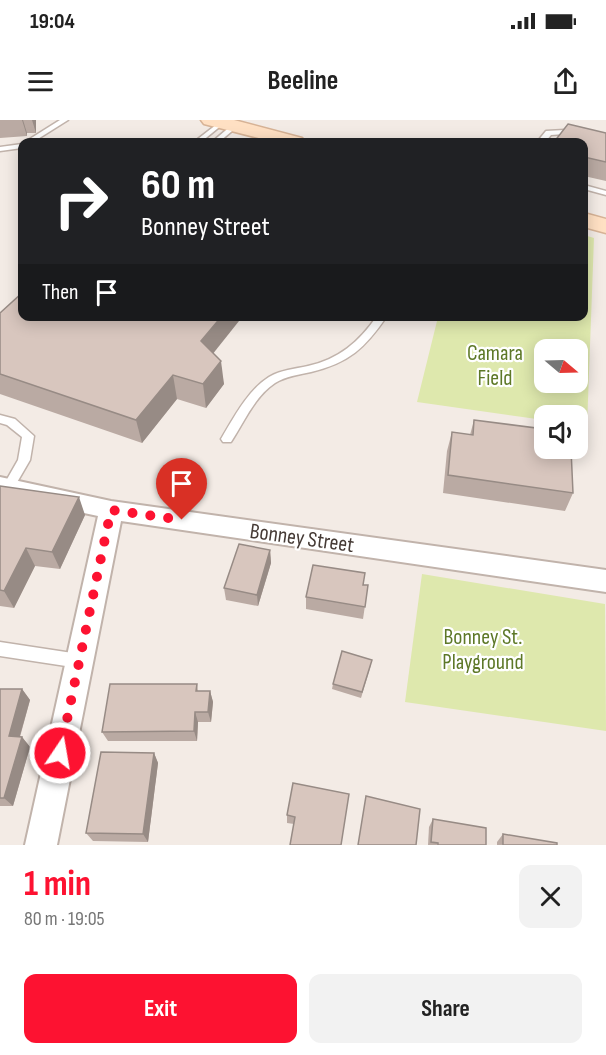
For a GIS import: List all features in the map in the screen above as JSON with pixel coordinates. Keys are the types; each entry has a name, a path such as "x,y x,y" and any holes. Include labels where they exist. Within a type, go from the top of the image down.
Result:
{"street":[{"path":"222,123 280,138"},
{"path":"588,221 606,226"},
{"name":"Bonney Street","path":"4,487 111,510 606,581"},
{"path":"41,845 111,510"}],"lane":[{"path":"35,138 65,120"},
{"path":"202,138 222,123"},
{"path":"216,138 222,123"},
{"path":"545,138 549,133 566,132 606,141"},
{"path":"0,149 18,147"},
{"path":"588,188 606,193"},
{"path":"227,439 267,384 291,372 328,364 346,357 365,343 379,321"},
{"path":"0,419 11,422 28,436 24,460 4,487"},
{"path":"0,649 80,661"}],"green space":[{"name":"Camara Field","path":"588,236 594,238 588,405 534,405 534,419 417,402 437,321 588,321"},
{"name":"Bonney St. Playground","path":"422,574 605,604 606,731 405,702"}],"building":[{"path":"568,124 606,133 606,162 588,158 588,138 557,138"},
{"path":"18,297 18,321 218,321 201,341 221,361 203,384 173,375 136,420 0,374 0,313"},
{"path":"474,420 534,428 534,459 571,459 573,493 448,475 452,432 473,435"},
{"path":"0,486 79,497 52,552 26,548 4,591 0,590"},
{"path":"239,544 270,550 257,595 224,588"},
{"path":"313,565 365,573 363,585 368,585 365,607 306,597"},
{"path":"342,651 372,660 362,692 333,684"},
{"path":"110,684 197,684 196,691 210,691 208,712 195,712 194,731 102,732"},
{"path":"0,689 22,689 9,736 22,737 4,798 0,798"},
{"path":"101,752 154,753 143,834 86,833"},
{"path":"293,783 349,794 341,845 290,845 295,817 287,815"},
{"path":"366,796 420,809 416,845 358,845"},
{"path":"433,819 486,828 486,845 438,845 438,843 431,842"},
{"path":"503,834 557,843 557,845 503,845"}],"route":[{"path":"60,753 111,510 182,520"}]}
